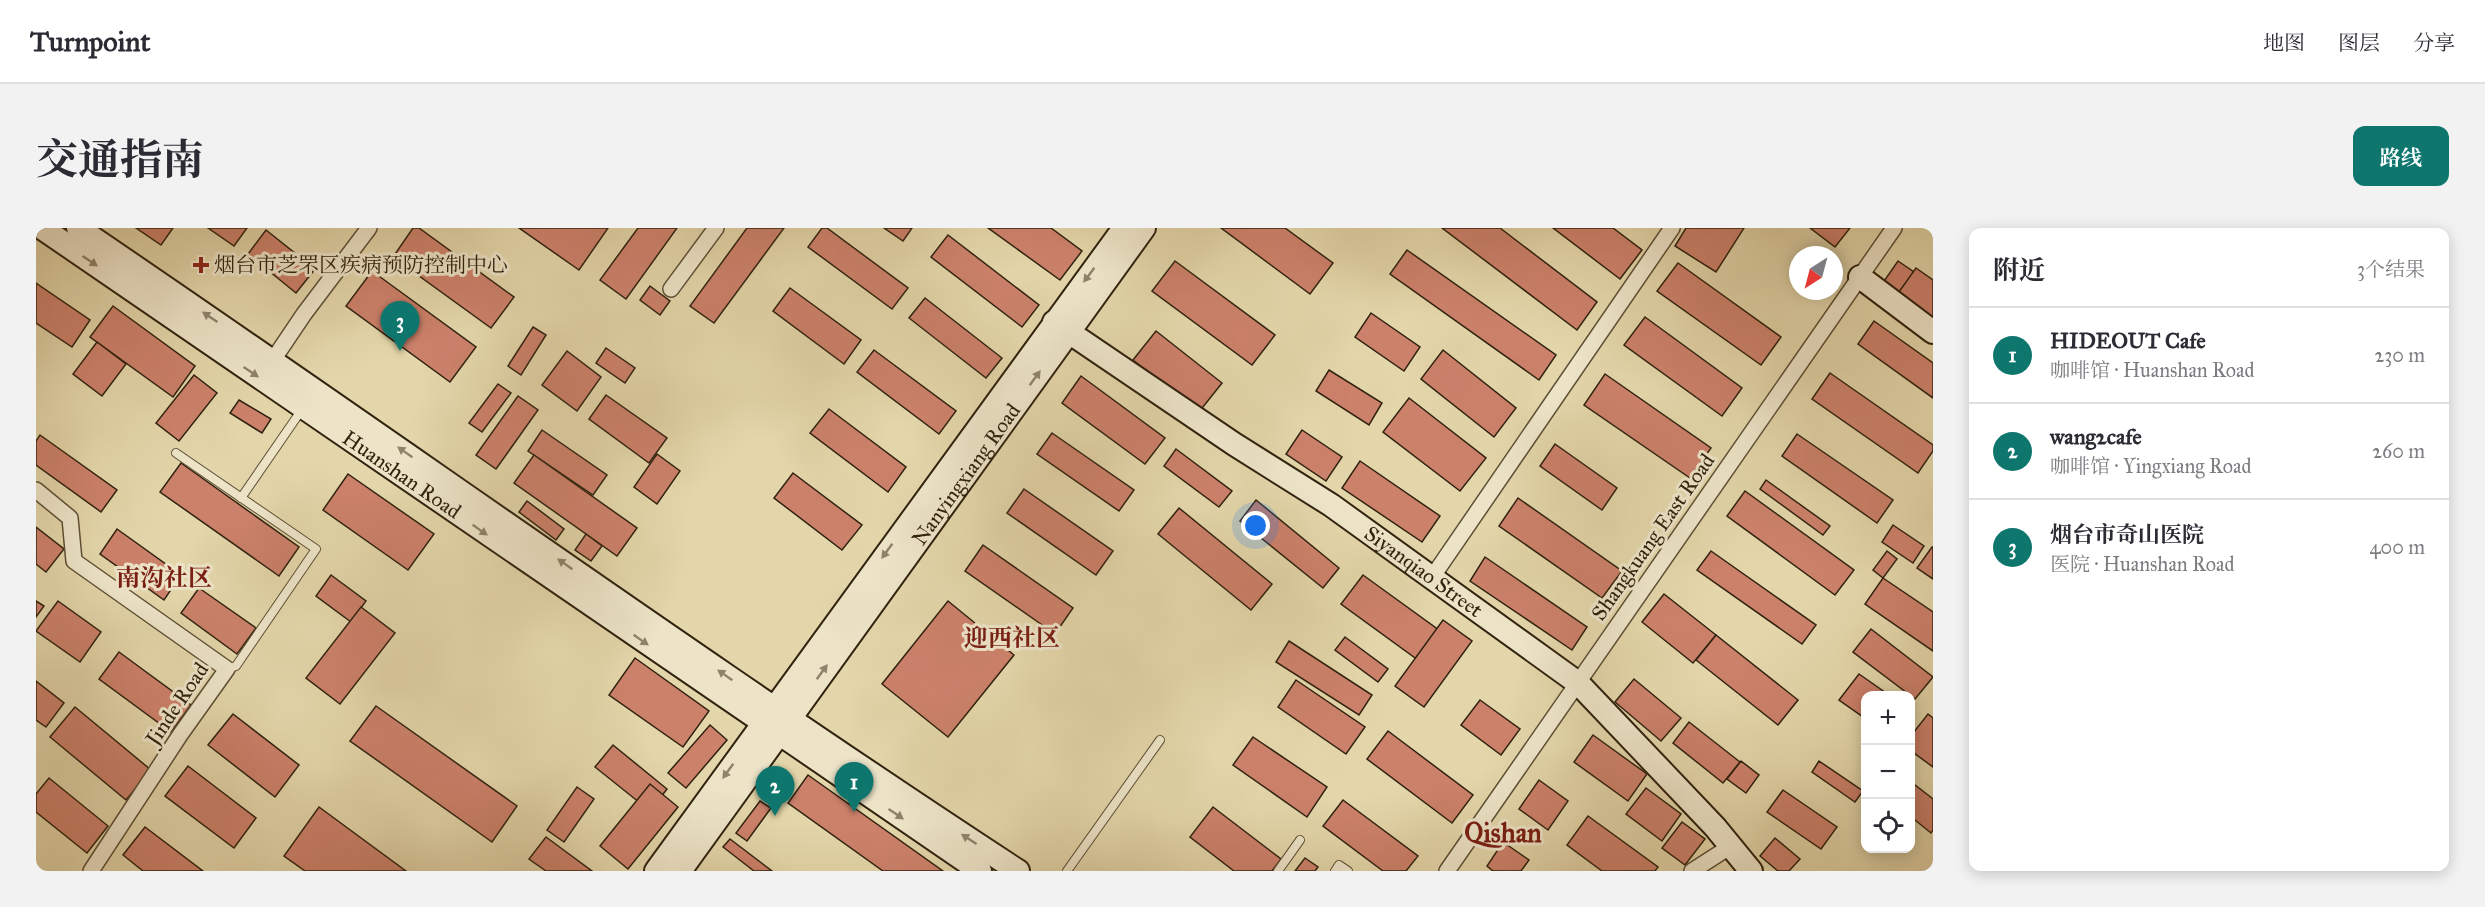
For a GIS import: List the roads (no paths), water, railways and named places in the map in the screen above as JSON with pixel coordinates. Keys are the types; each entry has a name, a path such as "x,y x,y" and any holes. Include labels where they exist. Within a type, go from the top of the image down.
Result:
{"main road":[{"name":"Huanshan Road","path":"42,228 310,399 775,722 980,871"},
{"name":"Huanshan Road","path":"78,228 273,360 310,399"},
{"name":"Nanyingxiang Road","path":"775,722 1061,327 1124,228"},
{"name":"Nanyingxiang Road","path":"1061,327 1144,228"},
{"path":"1860,277 1933,332"},
{"name":"Siyanqiao Street","path":"1061,327 1234,444 1331,505 1578,682 1731,846 1751,871"},
{"name":"Huanshan Road","path":"775,722 1010,869"},
{"path":"656,871 775,722"},
{"path":"680,871 775,722"}],"street":[{"path":"273,360 304,314 369,228"},
{"path":"671,289 716,228"},
{"path":"1432,576 1672,228"},
{"name":"Shangkuang East Road","path":"1447,871 1894,228"},
{"name":"Jinde Road","path":"36,490 70,518 74,561 227,669 180,735 91,871"},
{"path":"1692,871 1731,846"}],"lane":[{"path":"241,498 310,399"},
{"path":"176,453 316,549 236,666 227,669"},
{"path":"1066,871 1160,740"},
{"path":"1278,871 1300,840"},
{"path":"1335,871 1339,865 1348,871"}],"place":[{"name":"烟台市芝罘区疾病预防控制中心","path":"201,265"},
{"name":"烟台市奇山医院","path":"400,351"},
{"name":"HIDEOUT Cafe","path":"854,812"},
{"name":"wang2cafe","path":"775,816"}],"district":[{"name":"南沟社区","path":"164,578"},
{"name":"迎西社区","path":"1012,638"},
{"name":"Qishan","path":"1503,833"}]}
